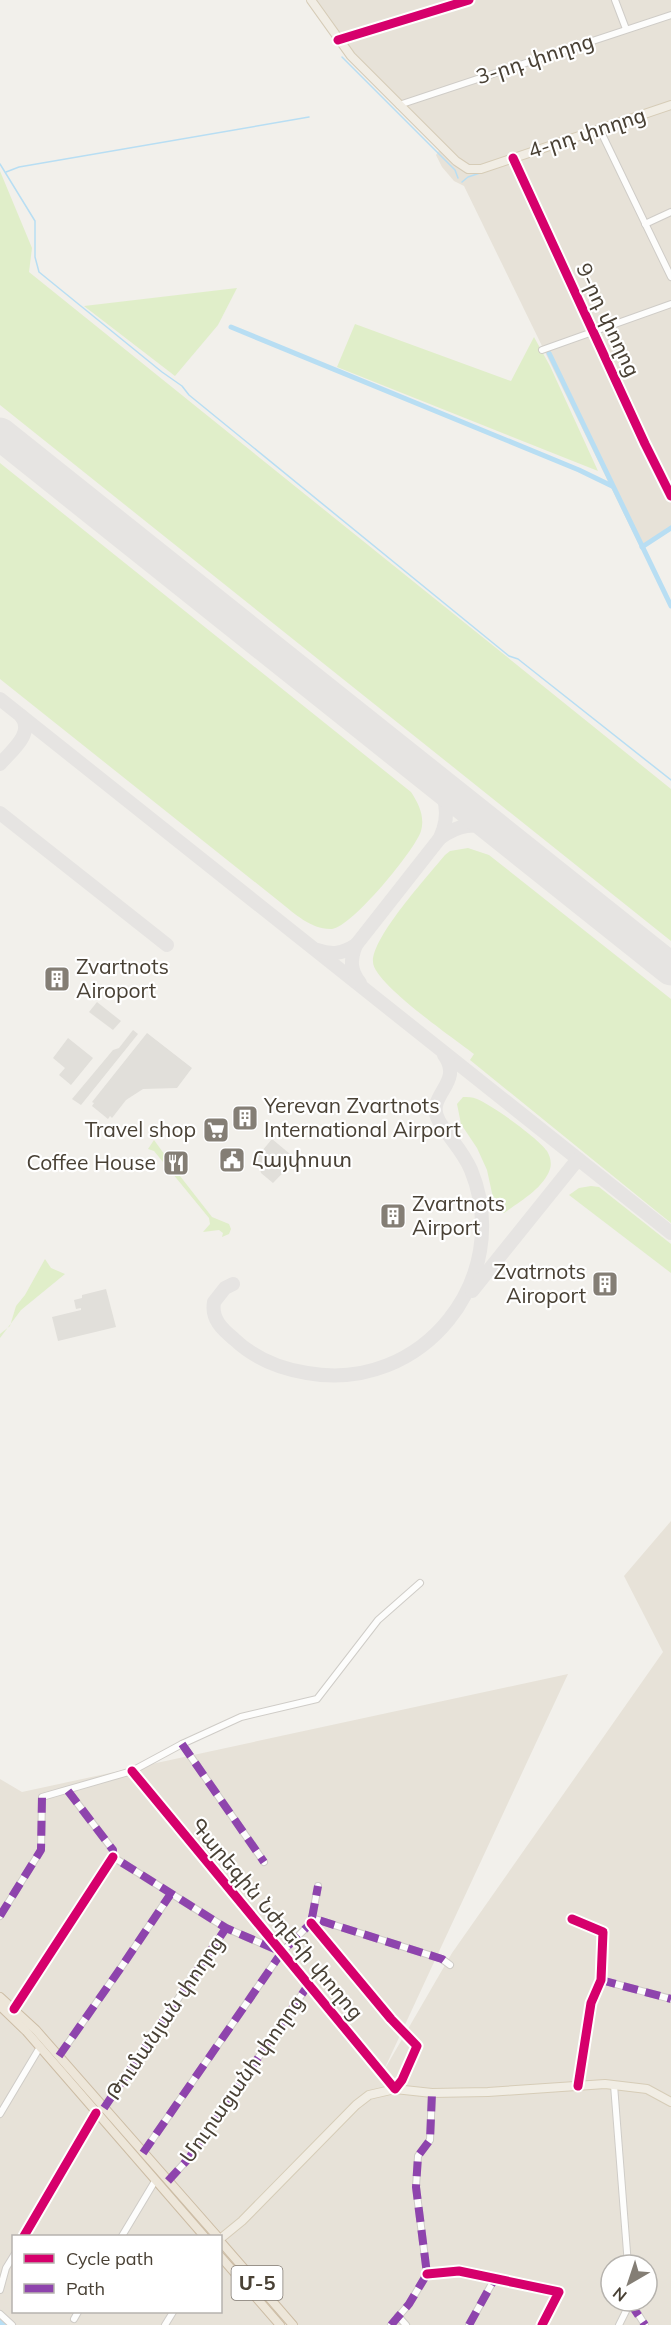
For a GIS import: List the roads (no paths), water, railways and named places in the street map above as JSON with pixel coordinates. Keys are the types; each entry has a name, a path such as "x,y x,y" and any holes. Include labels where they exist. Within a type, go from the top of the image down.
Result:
{"highway":[{"name":"Մ-5","path":"0,1997 14,2009 40,2047 143,2153 215,2235"},
{"name":"Մ-5","path":"0,2006 29,2028 59,2056 155,2181 203,2235"},
{"name":"Մ-5","path":"222,2242 293,2325"},
{"name":"Մ-5","path":"222,2258 280,2325"},
{"path":"252,2293 258,2293 260,2286"}],"main road":[{"path":"311,0 351,57 399,105"},
{"name":"4-րդ փողոց","path":"399,105 456,161 468,169 481,169 671,105"},
{"path":"222,2237 242,2221 356,2105 369,2095 395,2089 432,2092 488,2092 578,2085 614,2085 647,2089 671,2102"}],"street":[{"path":"338,40 469,0"},
{"path":"615,0 626,29"},
{"name":"3-րդ փողոց","path":"399,105 626,29 670,18"},
{"path":"600,130 671,277"},
{"name":"9-րդ փողոց","path":"513,158 671,496"},
{"path":"645,224 671,212"},
{"path":"542,350 671,304"},
{"path":"0,1916 41,1850 42,1797 132,1772 182,1744 241,1717 317,1699 378,1620 420,1583"},
{"path":"182,1744 264,1862"},
{"name":"Գարեգին Նժդեհի փողոց","path":"132,1772 395,2089"},
{"path":"14,2009 113,1857 113,1850 68,1791"},
{"path":"113,1857 170,1895 226,1928 282,1952"},
{"path":"143,2153 282,1952 311,1920 318,1886"},
{"path":"59,2056 170,1895"},
{"path":"572,1919 603,1932 602,1980 591,2003 578,2085"},
{"path":"311,1920 442,1959 450,1965"},
{"path":"311,1920 391,2019 417,2046 402,2080 395,2089"},
{"name":"Թումանյան փողոց","path":"25,2235 100,2111 226,1928"},
{"path":"602,1980 671,1999"},
{"name":"Մուրացանի փողոց","path":"168,2181 189,2158 309,1984"},
{"path":"0,2114 40,2047"},
{"path":"614,2085 627,2253"},
{"path":"391,2325 410,2304 427,2274 416,2187 418,2156 430,2140 432,2092"},
{"path":"123,2235 155,2181"},
{"path":"0,2290 6,2268 12,2258"},
{"path":"427,2274 459,2271 559,2292 542,2325"},
{"path":"469,2325 495,2278"},
{"path":"74,2319 77,2313"},
{"path":"0,2314 12,2325"},
{"path":"398,2316 406,2325"}],"waterway":[{"path":"342,57 455,170 458,178"},
{"path":"6,172 19,167 309,117"},
{"path":"0,164 35,221 35,257 39,272 182,386 189,395 509,656 518,659 671,780"},
{"path":"462,182 468,177 483,172"},
{"path":"231,327 579,470 612,486"},
{"path":"549,353 671,606"},
{"path":"642,547 671,528"},
{"path":"0,2322 4,2325"}],"place":[{"name":"Zvartnots Airoport","path":"57,979"},
{"name":"Yerevan Zvartnots International Airport","path":"245,1118"},
{"name":"Travel shop","path":"216,1130"},
{"name":"Հայփոստ","path":"232,1160"},
{"name":"Coffee House","path":"176,1163"},
{"name":"Zvartnots Airport","path":"393,1216"},
{"name":"Zvatrnots Airoport","path":"605,1284"}]}
